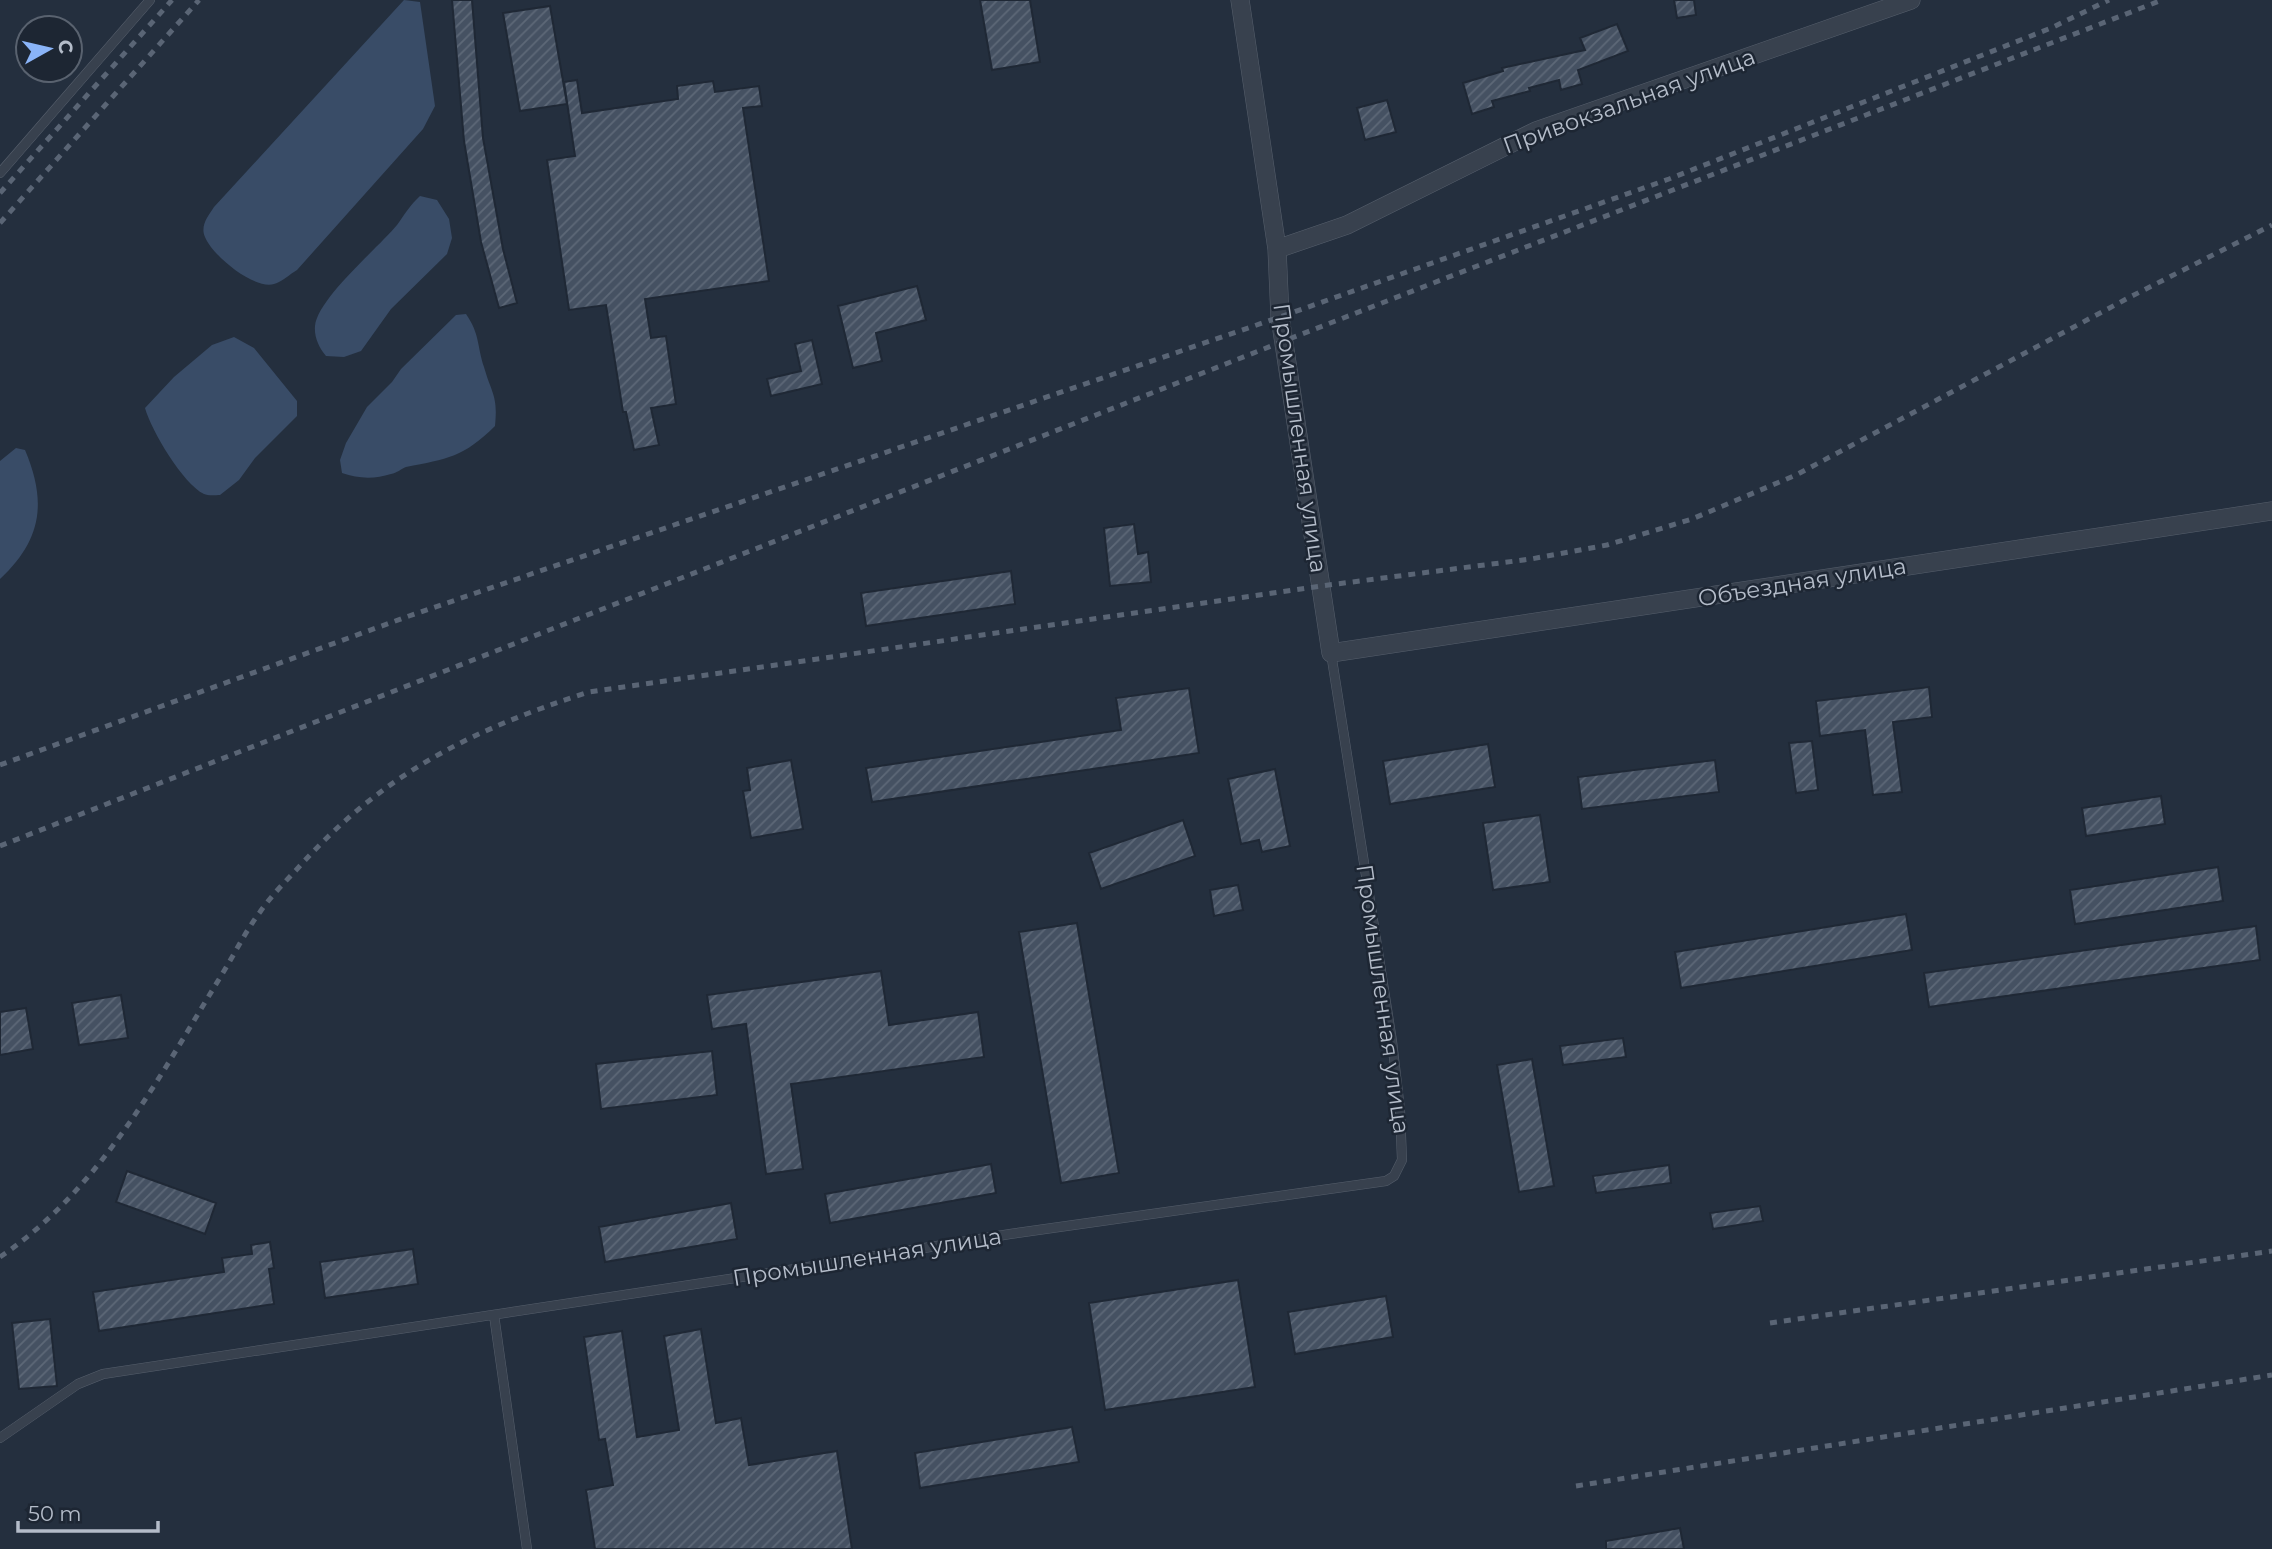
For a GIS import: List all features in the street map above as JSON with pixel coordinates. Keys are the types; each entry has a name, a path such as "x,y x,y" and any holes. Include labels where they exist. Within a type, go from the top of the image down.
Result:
{"street":[{"name":"Промышленная улица","path":"1240,0 1277,249 1280,317 1331,653"},
{"name":"Привокзальная улица","path":"1277,249 1347,225 1536,131 1911,0"},
{"name":"Объездная улица","path":"1331,653 2272,513"}],"lane":[{"path":"0,173 150,0"},
{"name":"Промышленная улица","path":"0,1438 78,1384 103,1374 1010,1234 1378,1184 1394,1176 1402,1160 1403,1150 1395,1064 1331,653"},
{"path":"494,1315 527,1549"}],"water":[{"path":"404,0 420,2 435,106 423,129 297,270 274,284 256,282 245,277 209,244 204,233 207,218 214,207"},
{"path":"420,196 437,200 449,219 452,238 447,254 391,309 361,351 344,357 326,356 319,346 315,326 326,302"},
{"path":"466,314 476,334 494,395 495,426 474,444 444,459 406,467 379,477 342,473 340,460 346,443 367,407 456,315"},
{"path":"234,337 254,348 297,401 297,416 255,458 239,480 220,495 208,495 196,488 178,468 161,442 145,408 174,377 212,345"},
{"path":"16,448 25,450 32,469 38,503 32,535 25,550 0,579 0,461"}],"building":[{"path":"452,0 472,0 483,138 503,249 517,303 499,308 481,242 464,141"},
{"path":"980,0 1030,0 1040,62 992,70"},
{"path":"1674,0 1694,0 1696,15 1677,18"},
{"path":"550,6 567,104 520,111 503,13"},
{"path":"1617,24 1628,51 1578,70 1582,84 1561,90 1559,80 1529,88 1530,91 1492,101 1494,107 1472,114 1463,83 1503,71 1502,68 1585,50 1580,38"},
{"path":"577,80 582,113 678,99 677,86 713,81 715,92 759,86 762,106 743,108 769,281 645,299 651,338 666,336 676,404 651,408 659,445 634,450 626,412 623,412 606,305 569,310 547,160 575,156 564,82"},
{"path":"1387,100 1396,132 1365,140 1357,108"},
{"path":"917,286 926,320 876,333 882,361 853,368 838,306"},
{"path":"812,340 822,384 771,396 767,379 801,371 795,344"},
{"path":"1134,524 1138,554 1148,552 1151,582 1110,586 1104,528"},
{"path":"1011,571 1015,604 866,626 861,593"},
{"path":"1929,687 1932,717 1893,722 1902,792 1873,795 1865,730 1820,736 1816,701"},
{"path":"1189,688 1199,753 872,802 866,768 1121,730 1116,698"},
{"path":"1812,741 1818,790 1796,793 1789,743"},
{"path":"1488,744 1495,787 1390,804 1383,761"},
{"path":"791,760 803,829 751,838 743,791 750,790 747,768"},
{"path":"1715,760 1719,792 1582,809 1578,777"},
{"path":"1275,769 1290,846 1262,852 1259,840 1241,844 1228,779"},
{"path":"2161,796 2165,824 2086,836 2082,808"},
{"path":"1540,815 1550,882 1493,890 1483,823"},
{"path":"1183,820 1195,856 1101,889 1089,853"},
{"path":"2218,867 2223,901 2075,924 2070,890"},
{"path":"1238,885 1243,910 1214,916 1210,890"},
{"path":"1906,914 1912,950 1681,988 1675,952"},
{"path":"1077,923 1119,1173 1061,1183 1019,932"},
{"path":"2256,926 2260,960 1929,1007 1924,973"},
{"path":"881,971 889,1025 978,1012 984,1057 791,1084 803,1169 766,1174 746,1024 712,1029 707,995"},
{"path":"121,995 128,1038 79,1045 72,1003"},
{"path":"26,1008 33,1049 0,1055 0,1012"},
{"path":"1623,1038 1626,1057 1563,1065 1560,1046"},
{"path":"712,1051 717,1095 601,1109 596,1064"},
{"path":"1532,1059 1554,1186 1519,1192 1497,1065"},
{"path":"991,1164 996,1193 830,1223 825,1194"},
{"path":"1669,1165 1671,1183 1596,1193 1593,1176"},
{"path":"127,1171 216,1203 205,1234 116,1202"},
{"path":"731,1203 737,1239 605,1262 599,1227"},
{"path":"1760,1206 1763,1221 1713,1229 1710,1213"},
{"path":"270,1242 274,1268 269,1269 274,1304 99,1331 93,1292 224,1272 222,1258 252,1254 251,1245"},
{"path":"413,1249 418,1284 325,1298 320,1262"},
{"path":"1238,1280 1255,1387 1105,1410 1089,1303"},
{"path":"1386,1296 1393,1337 1295,1354 1288,1312"},
{"path":"50,1319 57,1386 19,1389 12,1323"},
{"path":"701,1329 716,1423 741,1418 749,1465 837,1451 852,1549 595,1549 586,1490 613,1485 605,1439 599,1440 584,1337 622,1331 637,1437 679,1430 664,1336"},
{"path":"1072,1427 1079,1462 920,1488 915,1453"},
{"path":"1680,1528 1684,1549 1606,1549 1606,1541"}],"railway":[{"path":"0,193 172,0"},
{"path":"0,223 199,0"},
{"path":"0,765 409,616 1280,317 1669,179 2051,28 2109,0"},
{"path":"0,846 1284,341 2162,0"},
{"path":"0,1257 36,1230 98,1165 150,1091 249,927 278,889 330,835 362,806 396,781 431,759 506,722 589,692 1321,586 1531,559 1607,545 1692,519 1796,475 2132,296 2272,225"},
{"path":"1770,1323 2272,1251"},
{"path":"1576,1486 2272,1375"}]}
